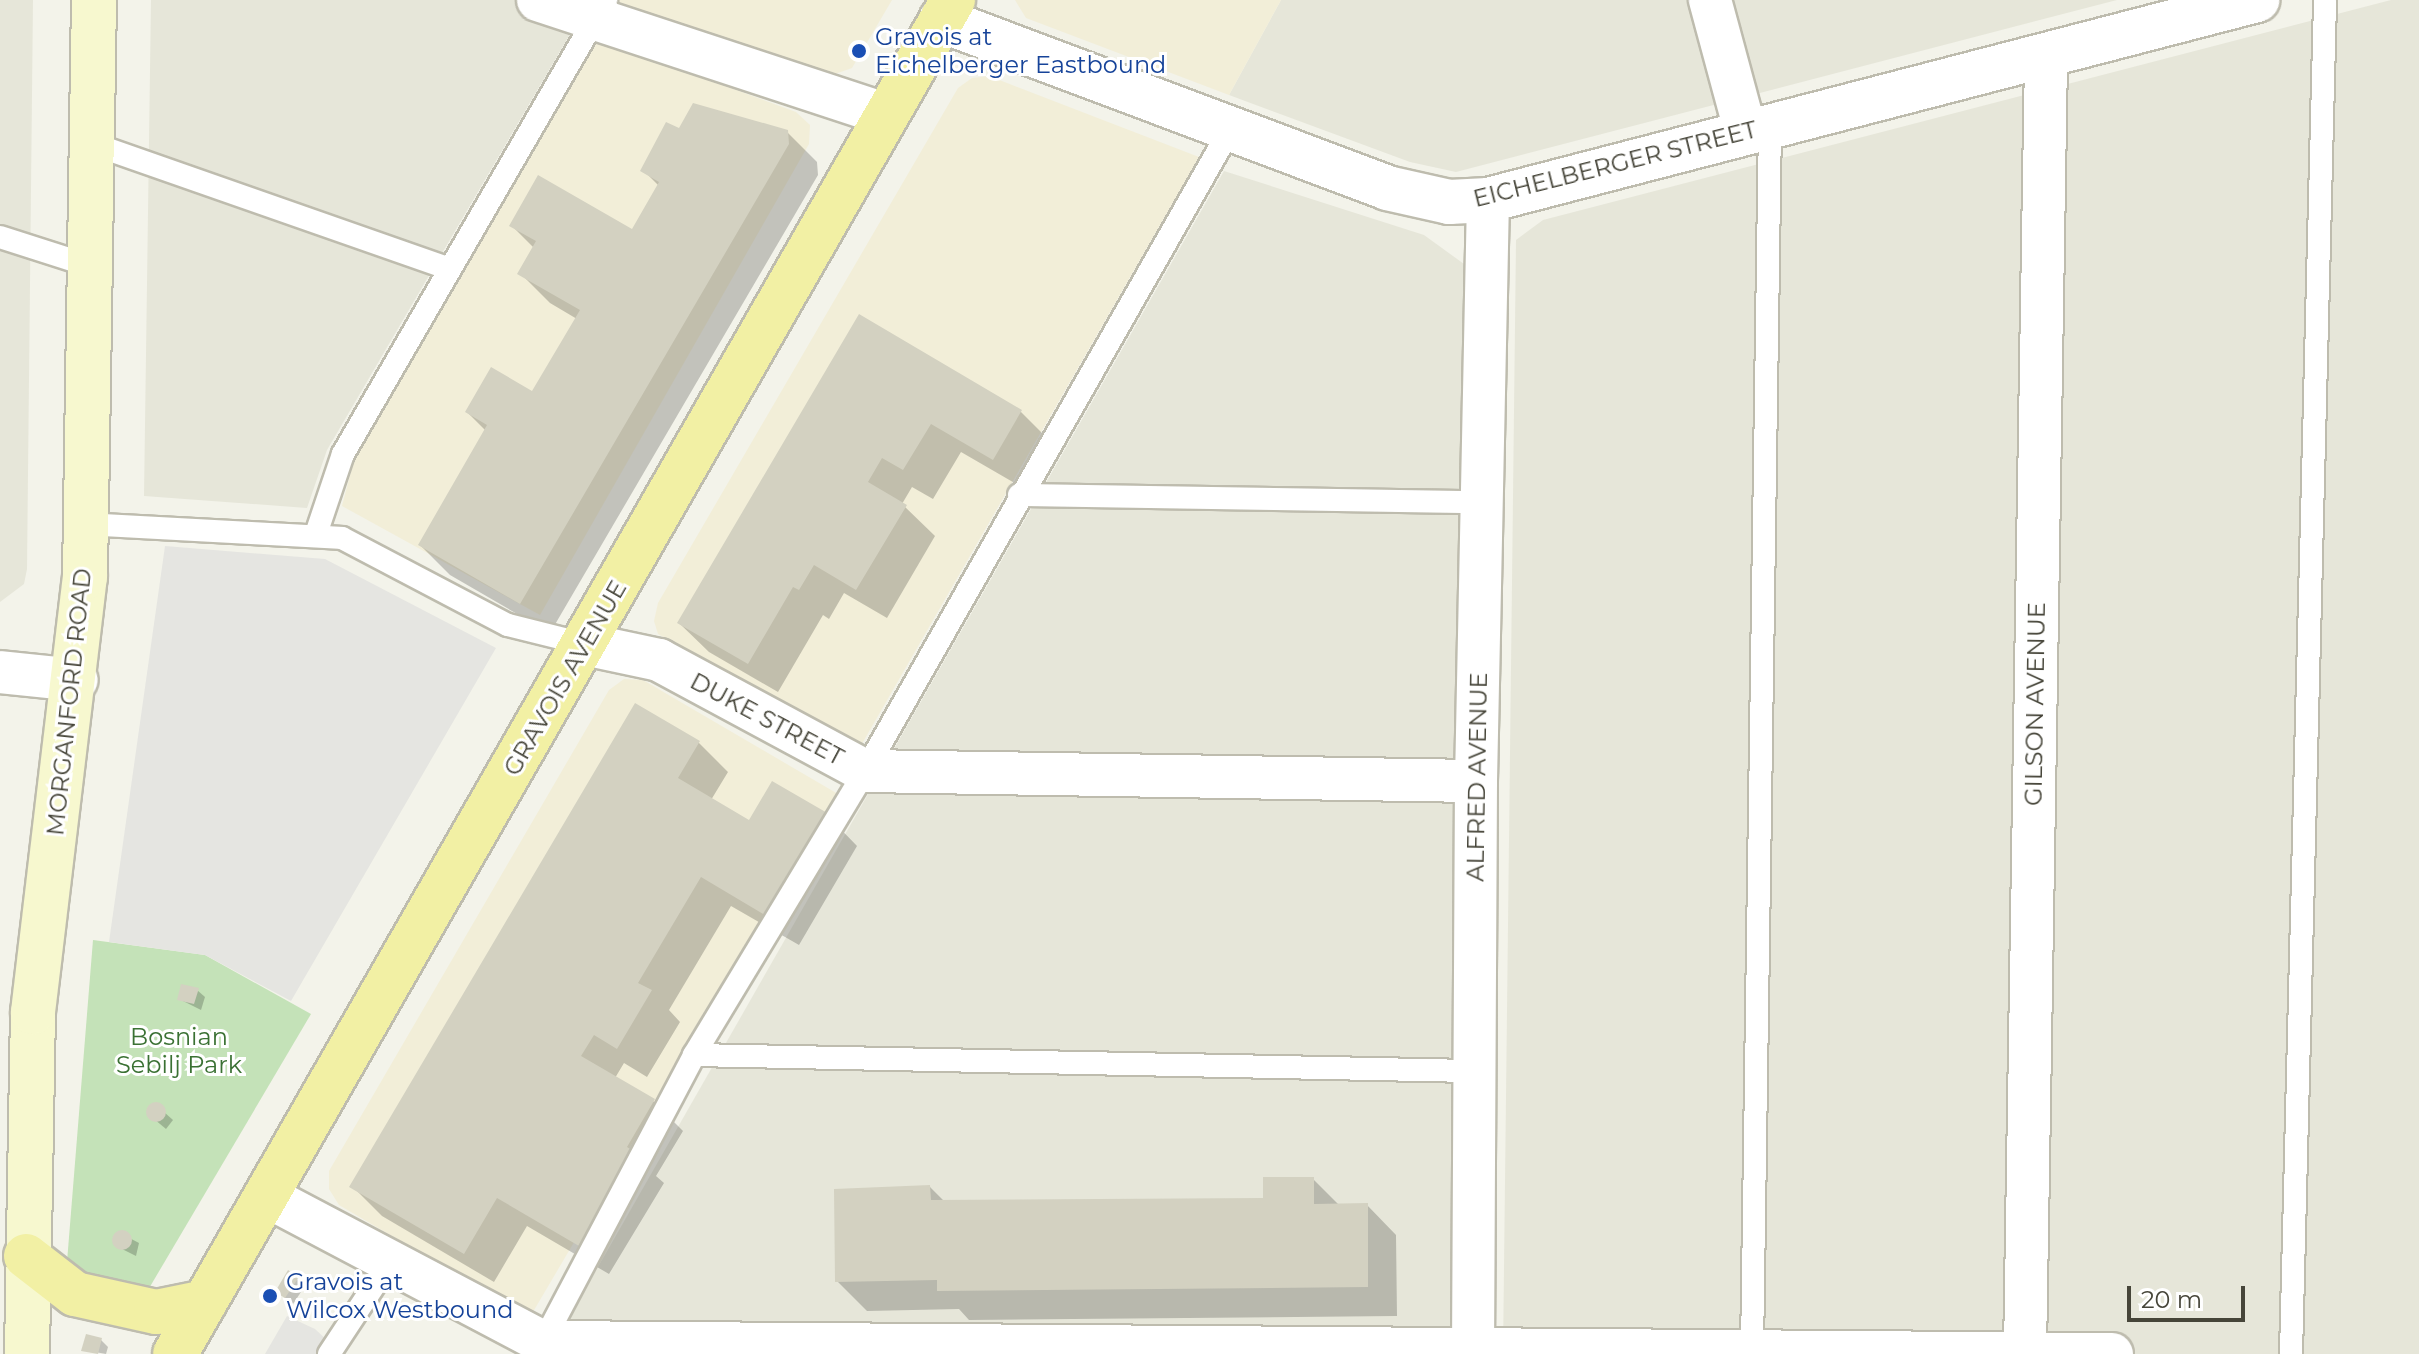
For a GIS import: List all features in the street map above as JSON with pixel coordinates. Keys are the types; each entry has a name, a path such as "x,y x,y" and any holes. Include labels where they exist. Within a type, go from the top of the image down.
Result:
{"main road":[{"name":"MORGANFORD ROAD","path":"27,1354 26,1256 33,1012 77,680 86,524 94,0"},
{"name":"GRAVOIS AVENUE","path":"175,1354 947,10"},
{"path":"26,1256 61,1286 103,1301 156,1312 205,1302"}],"street":[{"path":"538,0 600,9 887,115"},
{"path":"1710,0 1758,130"},
{"name":"EICHELBERGER STREET","path":"947,10 1231,128 1387,188 1449,202 1488,200 2257,0"},
{"name":"GILSON AVENUE","path":"2025,1352 2046,55"},
{"name":"ALFRED AVENUE","path":"1473,1352 1476,781 1488,200"},
{"name":"DUKE STREET","path":"584,644 659,660 865,771 1476,781"},
{"path":"0,672 77,680"},
{"path":"266,1196 543,1342 1473,1352 2112,1354"}],"lane":[{"path":"2291,1354 2325,0"},
{"path":"316,534 343,454 600,9"},
{"path":"543,1342 694,1055 865,771 1019,495 1231,128"},
{"path":"1752,1351 1758,130"},
{"path":"93,144 450,269"},
{"path":"0,237 91,266"},
{"path":"1019,495 1482,502"},
{"name":"DUKE STREET","path":"86,524 316,534 342,538 508,625 584,644"},
{"path":"694,1055 1474,1071"},
{"path":"329,1354 389,1263"}],"shaded area":[{"path":"0,0 33,0 27,569 24,584 0,602"},
{"path":"151,0 590,0 327,450 307,508 144,496"},
{"path":"619,0 892,0 852,68 835,74 810,72 616,6"},
{"path":"1015,0 1281,0 1229,95 1026,18"},
{"path":"1281,0 2117,0 1456,172 1410,162 1229,95"},
{"path":"2391,0 2419,0 2419,1354 1503,1354 1516,240 1543,220"},
{"path":"599,39 796,112 810,125 809,144 540,615 342,506 356,452"},
{"path":"989,76 1199,157 859,749 658,634 654,621 658,603 958,88 972,78"},
{"path":"1224,171 1424,235 1464,264 1452,1354 579,1354 570,1316"},
{"path":"165,546 325,559 496,648 291,1001 205,955 109,942"},
{"path":"624,679 643,680 838,794 530,1317 339,1205 329,1189 329,1171 609,690"},
{"path":"287,1316 315,1329 342,1354 265,1354"}],"green space":[{"name":"Bosnian Sebilj Park","path":"93,940 205,955 311,1014 148,1290 75,1275 67,1262"}],"building":[{"path":"693,103 788,130 789,144 520,604 418,545 487,425 465,412 491,367 532,391 580,310 517,274 536,241 509,226 538,175 632,229 659,182 640,171 666,122 679,128"},
{"path":"859,314 1022,410 993,460 931,424 903,470 882,458 868,482 907,505 856,590 814,565 799,590 793,587 748,664 677,623"},
{"path":"635,703 700,741 678,778 749,820 772,781 829,814 768,917 701,877 638,983 652,990 617,1049 594,1035 581,1056 655,1099 627,1147 635,1152 579,1246 497,1198 464,1254 349,1187"},
{"path":"181,984 199,988 194,1004 177,1000"},
{"path":"156,1102 163,1105 166,1112 163,1119 156,1122 149,1119 146,1112 149,1105"},
{"path":"1263,1177 1314,1177 1314,1204 1368,1203 1368,1287 937,1291 937,1280 835,1282 834,1189 930,1185 931,1200 1263,1198"},
{"path":"122,1230 129,1233 132,1240 129,1247 122,1250 115,1247 112,1240 115,1233"},
{"path":"288,1270 299,1277 285,1298 275,1292"},
{"path":"86,1334 102,1338 98,1354 81,1351"}],"place":[{"name":"Gravois at Eichelberger Eastbound","path":"859,51"},
{"name":"Gravois at Wilcox Westbound","path":"270,1296"}]}
